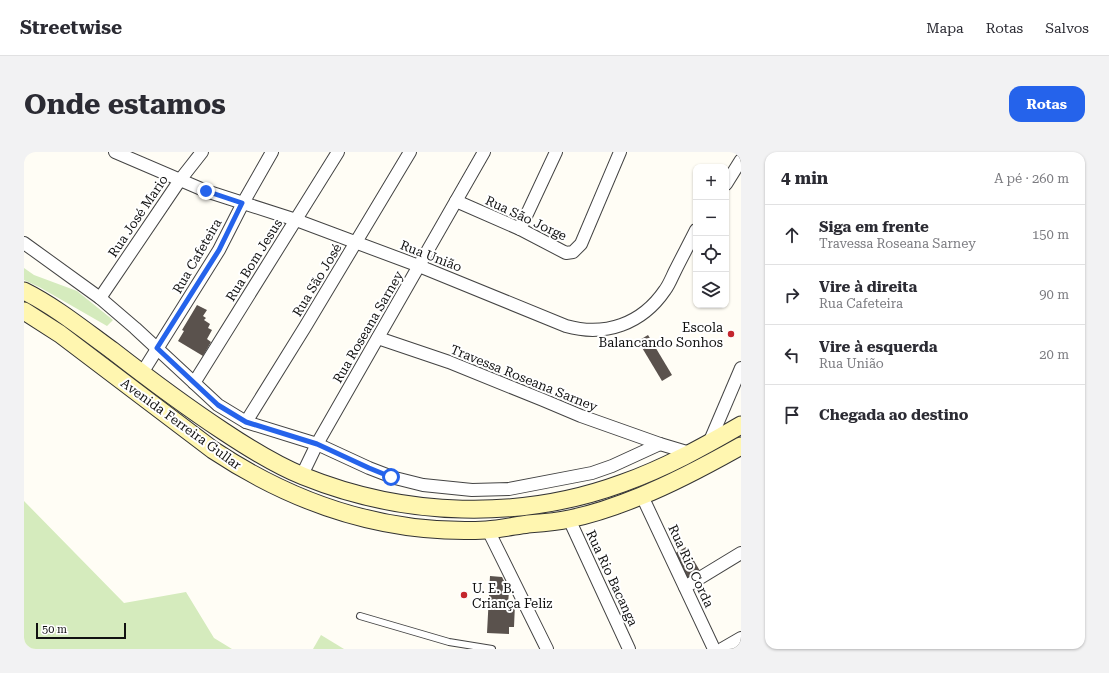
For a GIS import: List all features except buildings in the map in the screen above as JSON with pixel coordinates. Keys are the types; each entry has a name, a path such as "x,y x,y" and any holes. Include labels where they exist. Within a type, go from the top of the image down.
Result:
{"main road":[{"name":"Avenida Ferreira Gullar","path":"24,291 60,313 188,408 225,433 266,457 302,475 362,496 387,502 430,508 461,510 504,508 540,504 577,497 603,490 647,474 690,453 741,425"},
{"name":"Avenida Ferreira Gullar","path":"24,310 60,334 213,450 238,466 287,492 319,505 348,515 379,523 460,530 488,530 569,519 642,496 693,472 741,446"},
{"path":"116,376 126,361"}],"street":[{"name":"Rua União","path":"115,152 132,155 180,180 242,203 296,220 419,266 579,330 602,330 615,328 639,316 655,303 666,290 693,236"},
{"name":"Rua José Mario","path":"100,298 180,180 202,152"},
{"name":"Rua Cafeteira","path":"142,373 219,250 242,203 272,152"},
{"name":"Rua Bom Jesus","path":"194,383 338,152"},
{"name":"Rua São José","path":"246,422 410,152"},
{"name":"Rua Roseana Sarney","path":"302,475 317,444 484,152"},
{"path":"520,229 556,152"},
{"name":"Rua São Jorge","path":"456,201 520,229 566,253 574,252 581,244 620,152"},
{"path":"729,179 741,160"},
{"path":"24,243 100,298 157,348 218,405 246,422 317,444 369,468 407,482 472,490 509,489 592,473 612,466 660,444"},
{"name":"Travessa Roseana Sarney","path":"378,338 449,362 581,416 690,453"},
{"path":"709,443 741,368"},
{"name":"Rua Rio Corda","path":"642,496 714,649"},
{"name":"Rua Rio Bacanga","path":"569,519 630,649"},
{"path":"488,530 547,649"},
{"path":"685,587 741,553"},
{"path":"722,649 741,638"}],"lane":[{"path":"360,616 449,642 492,649"}],"green space":[{"path":"24,268 34,275 77,291 113,320 107,326 41,288 24,280"},
{"path":"24,501 124,603 186,592 214,638 232,649 24,649"},
{"path":"321,635 344,649 313,649"}],"place":[{"name":"Escola Balancando Sonhos","path":"731,334"},
{"name":"U. E. B. Criança Feliz","path":"464,595"}],"route":[{"path":"206,191 242,203 219,250 157,348 213,401 226,411 256,426 317,444 391,477"}]}
